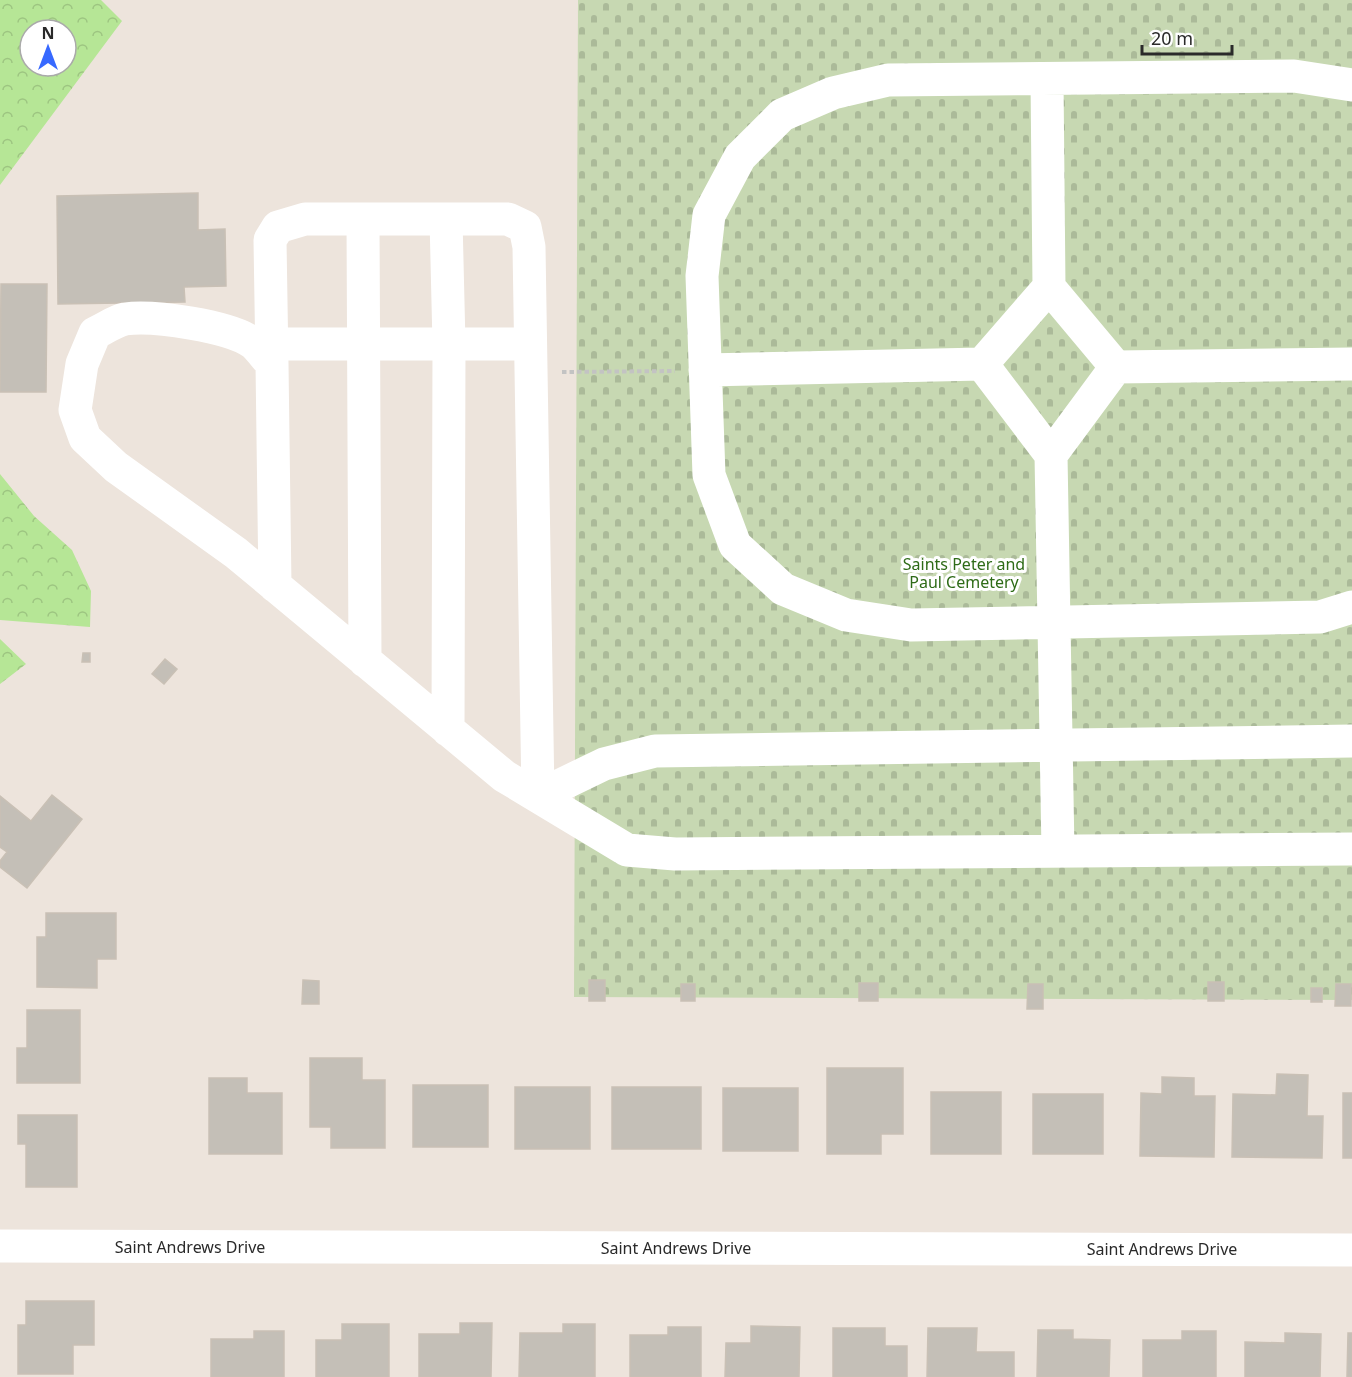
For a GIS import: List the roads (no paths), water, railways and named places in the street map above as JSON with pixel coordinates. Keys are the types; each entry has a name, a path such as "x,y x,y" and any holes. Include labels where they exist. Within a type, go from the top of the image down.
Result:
{"street":[{"path":"1352,85 1293,76 888,80 833,93 782,115 740,157 709,215 702,276 709,474 735,545 783,589 846,615 911,625 1320,616 1352,608"},
{"path":"1047,79 1049,287 1116,367"},
{"path":"275,586 270,240 278,227 305,219 508,219 525,227 529,247 538,796"},
{"path":"363,219 365,661"},
{"path":"446,219 449,344 448,730"},
{"path":"705,370 982,364 1049,287"},
{"path":"530,358 449,344 365,344 272,354 237,334 211,327 171,321 124,320 95,333 81,364 75,410 85,438 116,468 236,553 504,776 627,850 675,854 1352,849"},
{"path":"982,364 1051,455 1058,851"},
{"path":"1116,367 1352,364"},
{"path":"1051,455 1116,367"},
{"path":"538,796 604,764 655,751 1352,741"},
{"name":"Saint Andrews Drive","path":"0,1246 1352,1250"}],"park label":[{"name":"Saints Peter and Paul Cemetery","path":"964,573"}]}
